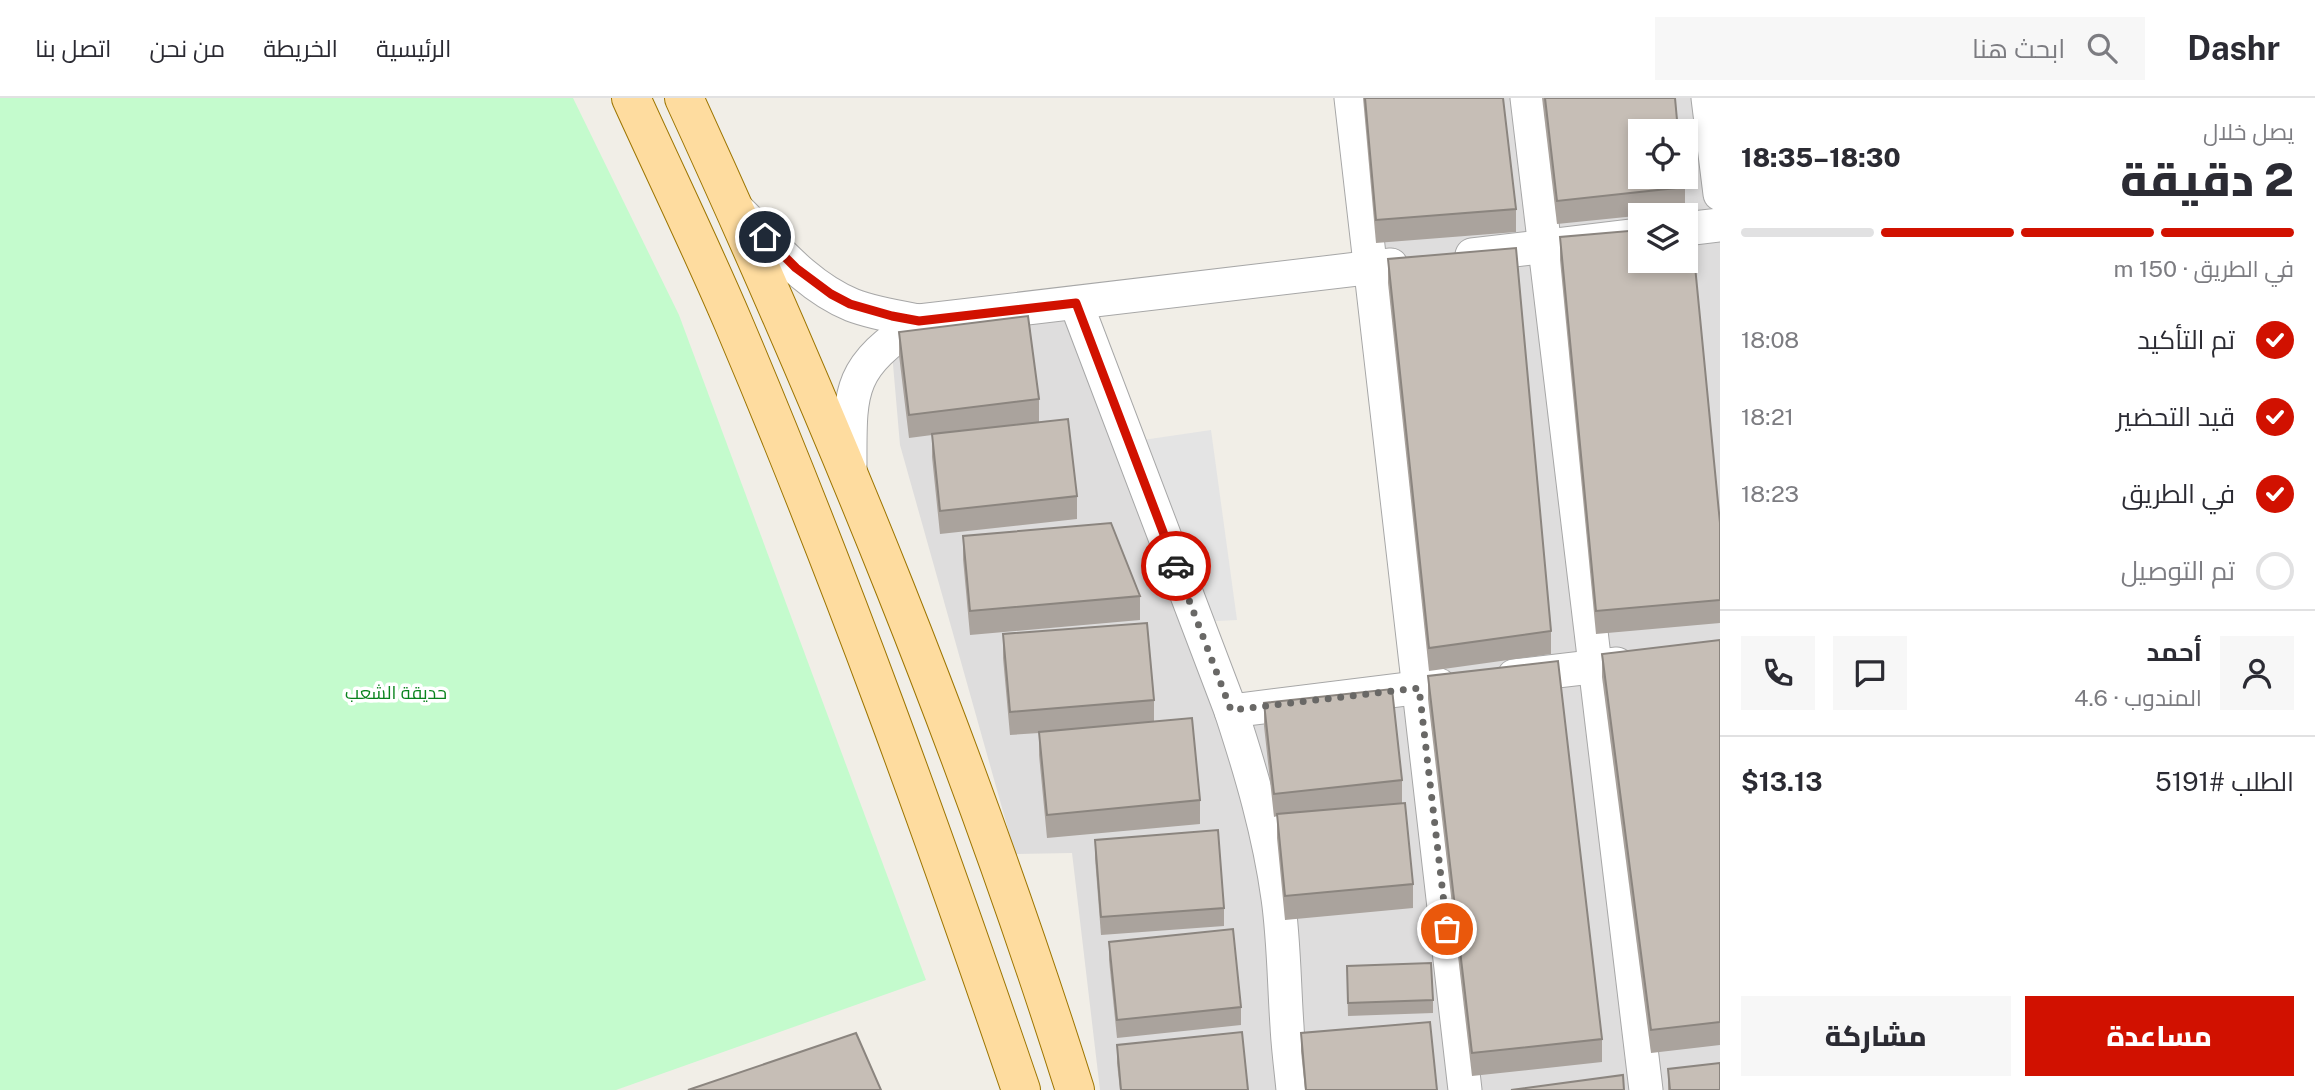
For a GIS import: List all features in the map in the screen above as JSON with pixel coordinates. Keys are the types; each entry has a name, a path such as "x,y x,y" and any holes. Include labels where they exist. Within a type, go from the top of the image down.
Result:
{"main road":[{"path":"631,98 733,321 818,531 963,919 1021,1090"},
{"path":"684,98 893,580 975,799 1053,1018 1075,1090"}],"street":[{"path":"1351,98 1465,1090"},
{"path":"1527,98 1645,1083"},
{"path":"1708,98 1720,194"},
{"path":"733,206 796,268 831,294 871,311 919,321 1628,236"},
{"path":"1698,228 1720,225"},
{"path":"1076,303 1231,710 1251,772 1267,834 1278,897 1293,1090"},
{"path":"850,478 850,409 858,381 864,368 884,345 919,321"},
{"path":"1231,710 1651,660"}],"shaded area":[{"path":"1359,98 1720,98 1720,1090 1100,1090 1072,853 1015,854 900,445 892,353 1072,311 1236,714 1421,697"},
{"path":"1211,430 1237,620 1199,622 1136,441"}],"green space":[{"name":"حديقة الشعب","path":"0,98 573,98 679,315 926,980 616,1090 0,1090"}],"building":[{"path":"1365,98 1503,98 1516,209 1376,220"},
{"path":"1545,98 1675,98 1677,119 1628,119 1628,189 1667,189 1557,201"},
{"path":"1628,231 1628,273 1696,273 1720,523 1720,600 1596,611 1560,237"},
{"path":"1516,248 1551,631 1429,648 1388,259"},
{"path":"1028,316 1039,399 909,415 899,332"},
{"path":"1068,419 1077,496 940,511 932,434"},
{"path":"1111,523 1140,596 970,611 963,536"},
{"path":"1147,623 1154,700 1010,712 1003,634"},
{"path":"1720,640 1720,1022 1651,1030 1602,654"},
{"path":"1558,661 1602,1039 1472,1053 1428,676"},
{"path":"1392,689 1402,780 1274,794 1264,703"},
{"path":"1192,718 1200,800 1047,815 1039,732"},
{"path":"1405,803 1413,884 1285,896 1277,814"},
{"path":"1218,830 1224,908 1101,917 1095,840"},
{"path":"1233,929 1241,1007 1117,1020 1109,942"},
{"path":"1431,963 1433,1000 1348,1003 1347,966"},
{"path":"1430,1022 1437,1090 1306,1090 1301,1033"},
{"path":"1242,1032 1248,1090 1121,1090 1117,1045"},
{"path":"856,1033 881,1090 688,1090"},
{"path":"1720,1063 1720,1090 1670,1090 1668,1069"},
{"path":"1623,1075 1624,1090 1511,1090"}],"way so far":[{"path":"1176,566 1231,710 1419,688 1447,929"}],"route":[{"path":"765,237 812,282 831,294 850,304 892,316 919,321 1076,303 1176,566"}]}
